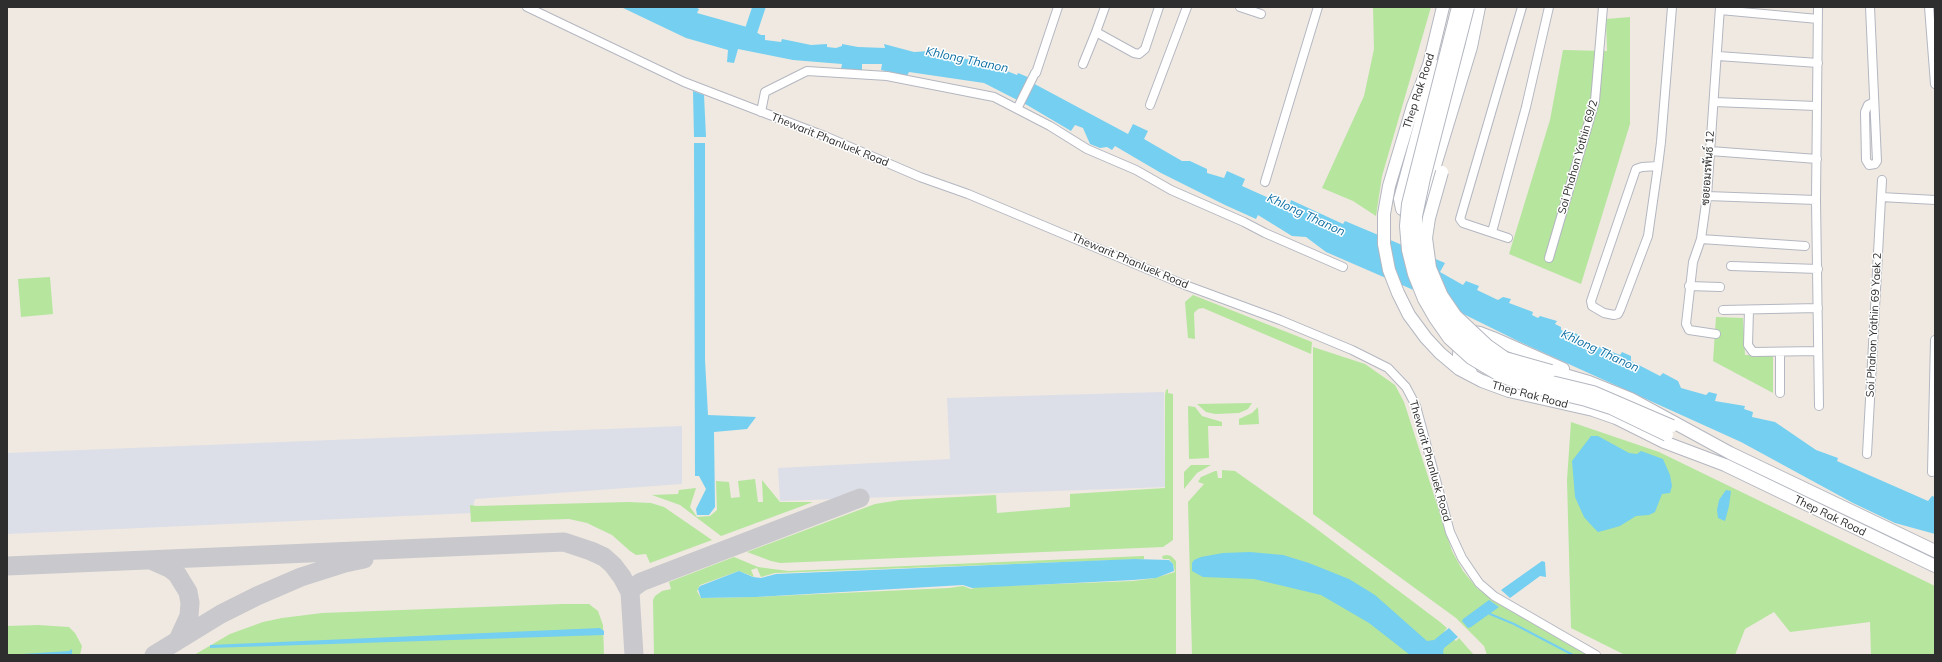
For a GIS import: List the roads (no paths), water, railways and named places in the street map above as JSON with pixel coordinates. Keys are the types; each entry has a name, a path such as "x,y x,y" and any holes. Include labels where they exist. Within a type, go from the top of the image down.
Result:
{"main road":[{"name":"Thep Rak Road","path":"1444,7 1429,65 1413,106 1389,186 1384,214 1384,244 1389,270 1409,315 1426,338 1440,353 1459,369 1482,382 1510,391 1593,410 1616,418 1664,442 1724,465 1935,566"},
{"path":"1451,7 1400,199 1401,206 1407,212 1412,213 1420,210 1423,205 1441,151 1471,47 1478,7"},
{"name":"Thep Rak Road","path":"1458,7 1408,204 1406,226 1408,250 1414,274 1424,299 1434,318 1449,338 1471,358 1501,376 1531,387 1586,400 1611,408 1669,431 1730,452"},
{"name":"Thep Rak Road","path":"1468,7 1424,178 1416,216 1416,240 1419,260 1432,295 1445,316 1462,336 1477,350 1506,368 1535,378 1593,392 1669,431 1724,465"},
{"path":"1423,205 1478,7"},
{"name":"Thep Rak Road","path":"1485,7 1429,218 1426,238 1430,268 1442,296 1455,315 1472,333 1488,346 1516,362 1589,382 1630,399 1730,452 1935,551"},
{"path":"1406,174 1407,152 1429,65"},
{"path":"1482,382 1469,371 1459,355 1462,339 1467,334 1473,332 1493,338 1589,382"}],"street":[{"name":"Thewarit Phanluek Road","path":"527,7 684,82 827,137 920,177 975,197 1185,286 1280,320 1352,350 1388,368 1406,387 1416,406 1450,532 1462,558 1479,583 1494,596 1596,655"},
{"path":"1017,109 1034,75 1058,7"},
{"path":"1083,64 1105,7"},
{"path":"1096,32 1134,53 1141,53 1144,49 1158,7"},
{"path":"1150,105 1187,7"},
{"path":"1240,7 1261,14"},
{"path":"1265,182 1318,7"},
{"path":"1508,238 1463,223 1460,219 1522,7"},
{"path":"1492,232 1526,107 1549,7"},
{"name":"Soi Phahon Yothin 69/2","path":"1549,258 1595,101 1603,7"},
{"path":"1658,166 1642,166 1636,169 1591,300 1592,306 1604,313 1614,315 1618,314 1648,236 1658,166 1672,7"},
{"path":"1818,7 1816,200 1819,406"},
{"path":"1870,7 1877,161 1875,164 1869,165 1866,160 1864,112 1868,105 1874,102"},
{"path":"1929,7 1935,84"},
{"path":"1720,8 1818,19"},
{"name":"ซอยอมรพันธ์ 12","path":"1716,334 1690,330 1687,327 1689,286 1708,196 1720,8"},
{"path":"1718,56 1818,63"},
{"path":"761,112 765,92 807,71 887,76 924,82 994,97 1050,126 1087,149 1136,170 1170,190 1343,267"},
{"path":"1714,102 1816,106"},
{"path":"1710,151 1817,159"},
{"name":"Soi Phahon Yothin 69 Yaek 2","path":"1867,454 1882,180"},
{"path":"1708,196 1816,200"},
{"path":"1881,197 1935,200"},
{"path":"1700,239 1805,246"},
{"path":"1730,266 1818,270"},
{"path":"1689,286 1720,287"},
{"path":"1723,310 1818,308"},
{"path":"1749,310 1748,345 1753,352 1818,351"},
{"path":"1932,472 1935,340"},
{"path":"1780,352 1780,393"}],"water":[{"name":"Khlong Thanon","path":"621,7 695,7 699,9 697,13 747,27 761,35 765,35 765,40 781,42 782,39 811,45 827,44 827,47 836,48 842,46 842,44 858,47 885,48 884,44 914,52 930,51 989,64 1017,75 1018,73 1030,78 1029,81 1128,134 1133,124 1148,131 1144,139 1182,161 1190,161 1207,169 1207,173 1224,178 1227,171 1245,179 1242,186 1289,207 1291,200 1343,224 1345,221 1445,263 1440,272 1463,285 1466,281 1479,286 1477,290 1498,300 1503,297 1511,299 1509,303 1533,312 1532,315 1538,318 1540,316 1557,321 1555,324 1561,327 1561,330 1570,334 1572,332 1579,335 1578,339 1620,355 1622,352 1631,356 1631,361 1660,376 1663,373 1678,381 1681,388 1706,395 1709,392 1717,394 1715,401 1745,406 1744,409 1753,412 1752,417 1775,422 1816,450 1838,458 1837,461 1928,501 1932,496 1935,497 1935,534 1895,523 1853,503 1741,442 1520,342 1425,295 1326,252 1306,237 1292,236 1258,215 1256,219 1225,205 1161,173 1115,146 1112,150 1107,147 1100,148 1090,144 1083,128 1075,125 1071,131 1027,105 984,83 909,72 907,76 881,70 882,64 862,64 862,71 841,69 842,64 793,60 738,49 734,63 727,62 728,50 686,38"},
{"path":"693,91 704,95 706,137 694,137"},
{"path":"694,143 705,143 705,360 708,415 756,417 747,429 714,432 715,507 709,515 697,515 696,509 706,489 699,476 695,476"},
{"path":"1591,436 1598,436 1629,453 1637,454 1641,451 1663,459 1670,475 1672,486 1670,493 1662,494 1655,512 1649,515 1636,516 1620,526 1598,532 1584,517 1575,497 1572,461"},
{"path":"1726,490 1731,491 1725,521 1718,518 1717,510 1719,500"},
{"path":"1250,552 1283,555 1309,563 1349,579 1375,595 1427,641 1434,640 1449,628 1458,637 1444,648 1444,655 1410,655 1369,623 1321,595 1254,579 1203,577 1192,571 1192,563 1194,560 1201,557 1223,553"},
{"path":"1134,559 1169,560 1173,564 1174,571 1156,578 1133,580 972,588 963,585 756,597 701,598 698,589 700,586 739,571 753,577 761,578 776,574"},
{"path":"1542,561 1545,562 1546,577 1540,576 1510,598 1501,590"},
{"path":"1489,600 1499,607 1468,628 1462,621 1463,619"},
{"path":"600,628 604,631 604,635 210,648 210,645"},
{"path":"72,649 72,655 7,655 69,651"}],"waterway":[{"path":"749,37 759,7"},
{"path":"1490,614 1514,624 1573,655"}]}
